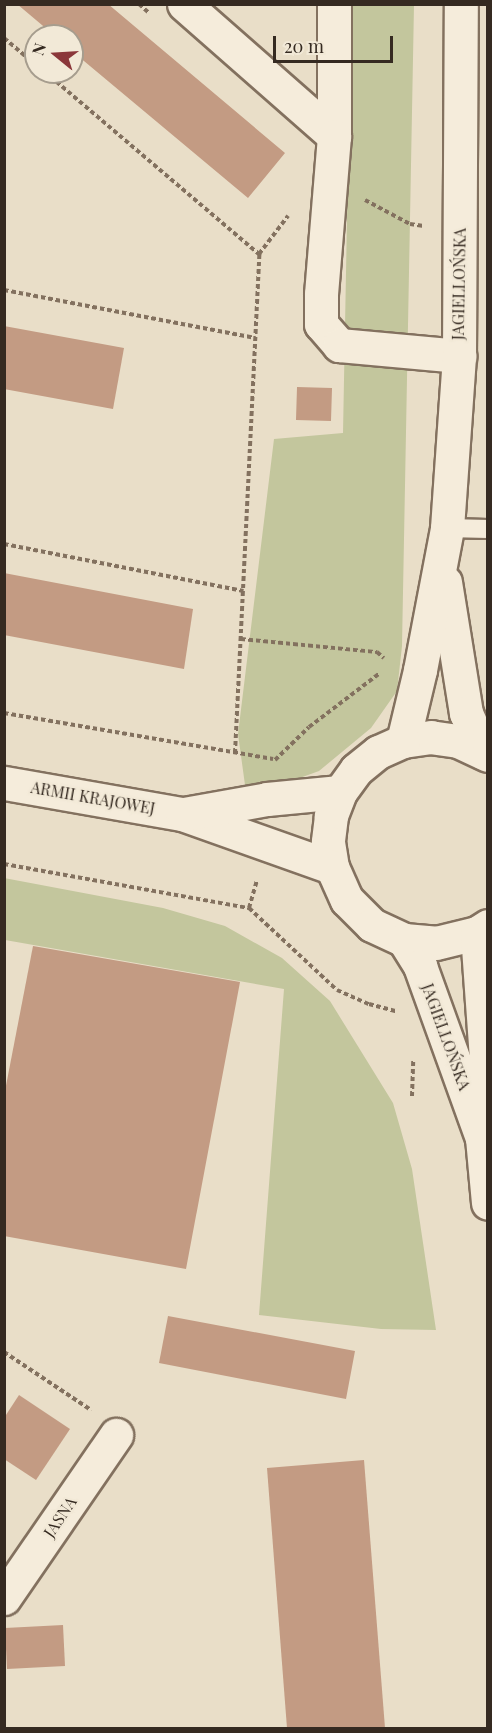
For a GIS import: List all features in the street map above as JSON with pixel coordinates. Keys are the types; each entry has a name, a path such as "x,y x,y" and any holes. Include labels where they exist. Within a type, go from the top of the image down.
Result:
{"street":[{"path":"184,4 334,136"},
{"path":"334,4 334,136 321,294 321,324 339,345 459,356"},
{"name":"JAGIELLOŃSKA","path":"404,741 442,563 447,528 459,356 461,4"},
{"name":"JAGIELLOŃSKA","path":"442,563 466,713 485,754"},
{"path":"482,929 436,943 404,940 372,925 347,900 332,867 328,842 331,816 340,792 356,770 378,752 404,741 431,737 458,741 485,754"},
{"name":"ARMII KRAJOWEJ","path":"4,783 182,814 332,867"},
{"name":"ARMII KRAJOWEJ","path":"182,814 267,800 340,792"},
{"name":"JAGIELLOŃSKA","path":"482,929 488,1085"},
{"name":"JAGIELLOŃSKA","path":"404,940 420,966 482,1138"},
{"name":"JAGIELLOŃSKA","path":"488,1099 482,1138 488,1203"},
{"name":"JASNA","path":"4,1598 107,1425"}],"lane":[{"path":"447,528 488,529"}],"path":[{"path":"4,38 24,54"},
{"path":"59,84 259,254 235,753"},
{"path":"330,189 348,191 410,224 460,226"},
{"path":"4,290 255,338"},
{"path":"4,544 243,591"},
{"path":"241,639 377,652 389,663"},
{"path":"4,713 276,759 309,727 386,669"},
{"path":"4,864 249,908 337,990 369,1004 404,1011"},
{"path":"249,908 256,889 259,869"},
{"path":"4,1352 107,1425"}],"green space":[{"path":"351,5 414,5 402,646 397,691 371,728 319,771 275,787 245,785 238,734 274,439 343,433"},
{"path":"4,878 163,908 225,926 282,958 330,1001 393,1103 412,1169 436,1330 381,1329 259,1315 284,989 5,940"}],"building":[{"path":"17,4 108,4 285,153 248,198 84,61 84,24 41,24"},
{"path":"4,326 124,348 113,409 4,389"},
{"path":"297,387 332,388 331,421 296,420"},
{"path":"4,573 193,609 184,669 4,635"},
{"path":"33,946 240,982 186,1269 4,1236 4,1096"},
{"path":"168,1316 355,1351 346,1399 159,1363"},
{"path":"19,1395 70,1429 36,1480 4,1459 4,1418"},
{"path":"364,1460 385,1728 287,1728 267,1468"},
{"path":"63,1625 65,1666 7,1669 5,1628"}]}
